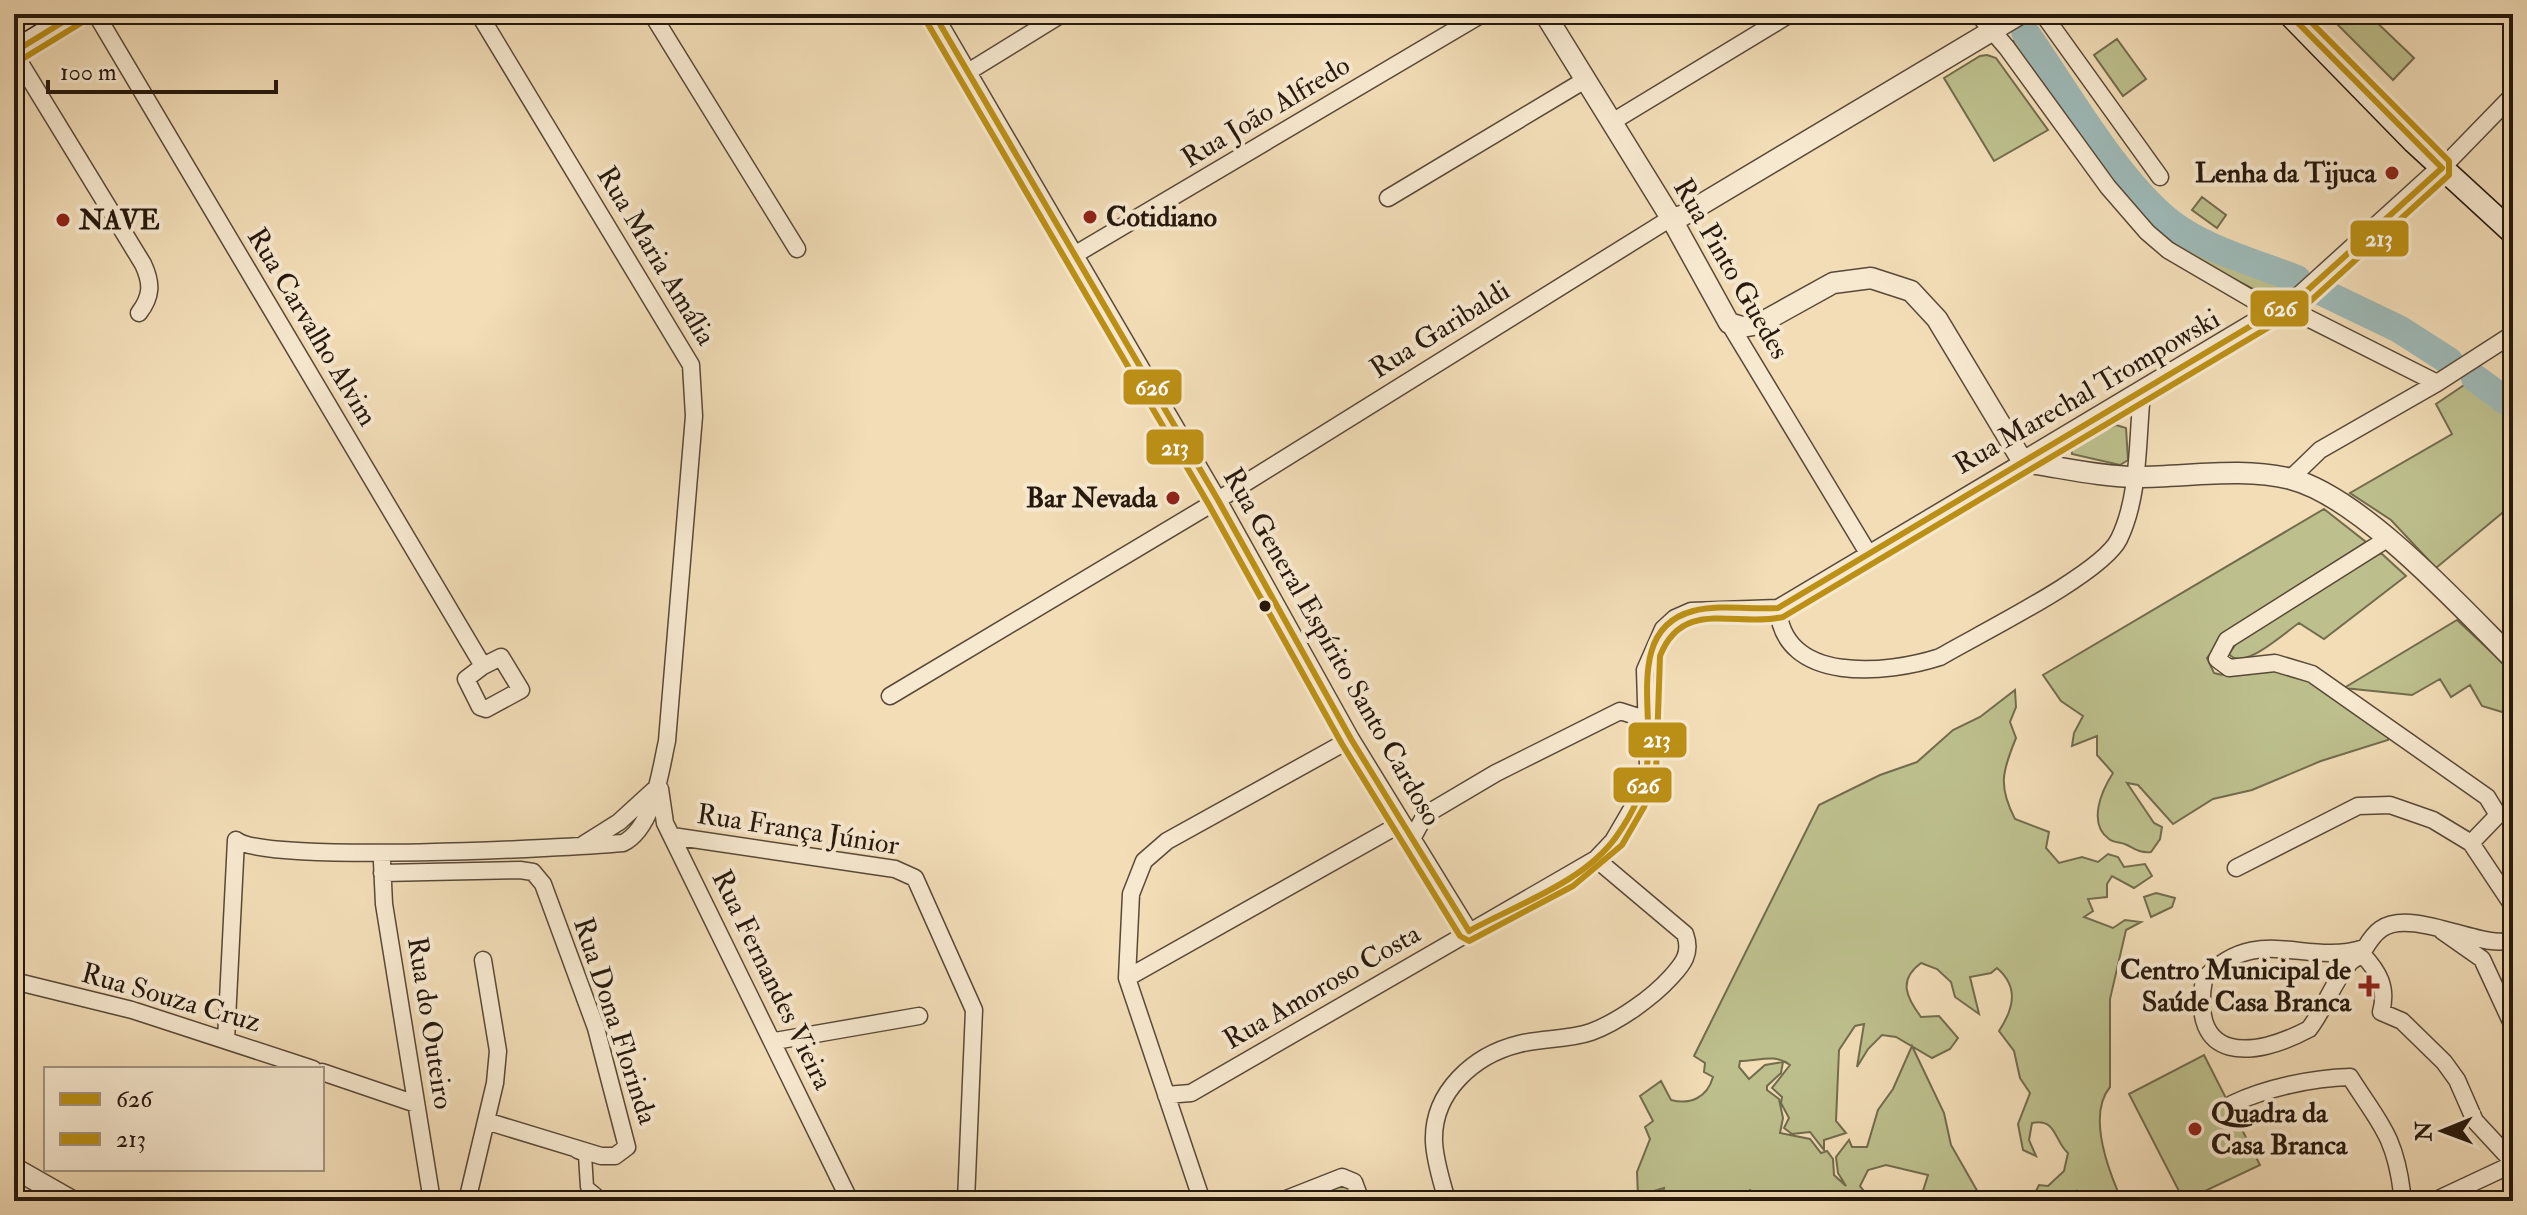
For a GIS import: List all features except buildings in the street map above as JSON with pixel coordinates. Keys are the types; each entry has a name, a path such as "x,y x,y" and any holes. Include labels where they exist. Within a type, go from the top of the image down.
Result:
{"main road":[{"path":"14,53 76,14"},
{"path":"2289,14 2442,168 2513,233"}],"street":[{"name":"Rua Carvalho Alvim","path":"96,14 483,666"},
{"name":"Rua Maria Amália","path":"479,14 691,365 694,416 667,741 657,784"},
{"path":"652,14 797,249"},
{"name":"Rua General Espírito Santo Cardoso","path":"934,14 1218,500 1351,739 1469,931"},
{"path":"968,72 1062,14"},
{"name":"Rua João Alfredo","path":"1076,254 1482,14"},
{"name":"Rua Pinto Guedes","path":"1545,14 1671,218 1729,323 1868,553"},
{"path":"1612,122 1790,14"},
{"path":"1978,14 2006,23 2108,187 2147,232 2168,250 2250,298 2292,301 2444,379"},
{"path":"2043,14 2160,177"},
{"name":"Rua Garibaldi","path":"890,696 1218,500 1671,218 1682,216 2006,23"},
{"path":"14,53 143,264 150,288 149,300 139,313"},
{"path":"1388,198 1585,80"},
{"path":"2442,168 2513,95"},
{"name":"Rua Marechal Trompowski","path":"1778,608 2292,301 2442,168"},
{"path":"1729,323 1742,327 1759,324 1833,283 1852,279 1892,283 1911,291 1937,319 2023,462 2134,477 2247,473 2290,479 2315,488 2387,539 2429,575 2513,659"},
{"path":"2290,479 2320,450 2444,379 2513,334"},
{"path":"1778,608 1785,637 1797,651 1817,662 1846,668 1913,666 1940,657 2096,565 2117,542 2126,521 2134,477 2142,393"},
{"path":"2387,539 2227,640 2217,659 2229,668 2275,663 2292,665 2312,674 2487,797 2498,815 2471,843"},
{"name":"Rua Amoroso Costa","path":"1166,1095 1191,1093 1596,859 1613,841 1634,805 1648,766 1645,670 1663,629 1675,618 1702,610 1778,608"},
{"path":"1412,839 1425,815 1496,773 1620,711 1648,720"},
{"path":"1202,1201 1127,978 1131,894 1144,861 1153,850 1351,739"},
{"path":"226,1040 236,840 256,849 383,853 583,845 619,822 657,784"},
{"name":"Rua Fernandes Vieira","path":"657,784 661,807 672,836 775,1041 850,1201"},
{"path":"2236,868 2358,806 2390,805 2433,820 2471,843 2513,906"},
{"path":"1127,978 1402,823"},
{"name":"Rua França Júnior","path":"672,836 895,869 915,878 974,1010 966,1201"},
{"path":"428,873 420,867 420,859 435,851"},
{"name":"Rua do Outeiro","path":"383,853 382,873 432,1201"},
{"path":"1447,1201 1435,1156 1436,1121 1442,1101 1468,1069 1504,1048 1602,1027 1656,990 1685,962 1685,934 1596,859"},
{"name":"Rua Dona Florinda","path":"382,873 520,870 533,872 543,884 596,1028 628,1139 622,1152 609,1157 486,1121"},
{"path":"2363,951 2257,948 2224,960 2204,979 2202,1018 2205,1029 2223,1046 2247,1049 2298,1035 2317,1019 2348,965 2363,951 2382,928 2399,923 2438,928 2495,943 2506,943 2513,938"},
{"path":"2438,928 2482,959 2513,1026"},
{"path":"2363,951 2382,983 2385,1000 2381,1012 2402,1021 2444,1062 2457,1080 2475,1121 2513,1163 2434,1201"},
{"path":"467,1201 486,1121 498,1051 483,960"},
{"name":"Rua Souza Cruz","path":"14,981 132,1010 307,1067"},
{"path":"775,1041 919,1016"},
{"path":"324,1073 416,1104"},
{"path":"2232,1104 2255,1093 2350,1077 2382,1122 2396,1152 2402,1193 2396,1201"},
{"path":"560,1144 585,1155 587,1187 604,1201"},
{"path":"14,1168 72,1201"},
{"path":"1281,1201 1347,1177 1354,1182 1361,1201"}],"green space":[{"path":"2327,14 2368,14 2414,58 2393,80"},
{"path":"2017,37 2077,128 2147,213 2169,232 2207,255 2290,285 2266,296 2197,259 2152,225 2088,150 2013,42"},
{"path":"2117,39 2146,79 2123,96 2094,55"},
{"path":"1980,56 1996,58 2048,130 1994,161 1944,78"},
{"path":"2202,197 2226,215 2217,228 2192,210"},
{"path":"2479,375 2513,397 2513,504 2436,568 2391,520 2350,493 2452,434 2436,404"},
{"path":"2116,425 2126,428 2128,460 2120,465 2072,454 2071,445"},
{"path":"2324,509 2366,542 2227,631 2207,658 2214,673 2222,675 2276,669 2305,678 2390,736 2388,740 2321,761 2252,790 2213,799 2173,824 2138,785 2127,783 2154,823 2162,827 2160,839 2151,852 2139,851 2111,840 2102,832 2098,816 2101,797 2113,773 2097,755 2097,736 2072,746 2074,733 2083,716 2061,701 2043,675"},
{"path":"2381,553 2406,576 2324,639 2299,623 2253,655 2235,658 2229,654 2240,638"},
{"path":"2457,620 2513,672 2513,731 2509,727 2512,715 2482,706 2470,685 2451,697 2440,679 2412,695 2344,688"},
{"path":"2015,690 2016,707 2010,722 2016,738 2005,770 2004,788 2015,819 2049,832 2046,848 2059,863 2082,857 2098,862 2108,854 2118,857 2124,867 2145,864 2152,876 2134,888 2112,876 2107,884 2107,897 2088,899 2093,911 2084,917 2113,928 2125,920 2141,922 2126,930 2110,999 2110,1087 2100,1113 2102,1144 2122,1201 2087,1201 2078,1192 2080,1201 2031,1201 2039,1185 2048,1186 2064,1171 2068,1153 2051,1127 2040,1122 2032,1123 2029,1140 2036,1156 2023,1150 2018,1124 2030,1093 2020,1078 2014,1051 1999,1031 2012,998 2009,983 1997,968 1991,973 1970,977 1979,1014 1955,997 1951,982 1937,969 1921,963 1914,969 1909,976 1907,989 1916,1010 1921,1017 1939,1016 1958,1038 1950,1049 1932,1058 1912,1046 1944,1113 1951,1145 1983,1201 1924,1201 1922,1194 1928,1175 1886,1165 1868,1170 1860,1186 1872,1201 1792,1201 1778,1194 1763,1198 1750,1190 1742,1201 1704,1201 1691,1192 1662,1198 1664,1188 1638,1196 1637,1172 1650,1139 1645,1127 1653,1121 1640,1096 1661,1081 1671,1100 1691,1100 1707,1090 1713,1077 1704,1072 1705,1063 1694,1056 1819,805 1880,775 1917,762 1953,730 1980,717","holes":["1864,1024 1857,1067 1868,1049 1882,1035 1896,1037 1912,1046 1893,1089 1878,1110 1867,1147 1852,1147 1849,1140 1836,1157 1838,1173 1846,1186 1834,1175 1833,1159 1827,1151 1821,1153 1810,1139 1780,1133 1783,1118 1779,1099 1767,1090 1767,1086 1781,1073 1783,1062 1765,1065 1749,1079 1739,1067 1740,1061 1766,1058 1778,1059 1790,1065 1772,1088 1782,1097 1781,1103 1789,1118 1784,1128 1792,1134 1810,1132 1824,1150 1824,1140 1846,1133 1836,1121 1839,1050 1855,1026"]},
{"path":"2156,893 2175,898 2172,907 2151,917 2144,897"},
{"name":"Quadra da Casa Branca","path":"2204,1055 2260,1165 2184,1201 2129,1094"},
{"path":"1347,1180 1359,1201 1284,1201"}],"waterway":[{"path":"2025,32 2116,165 2158,212 2179,229 2207,244 2297,279"},
{"path":"2324,293 2399,329 2449,361"},
{"path":"2475,378 2513,406"}],"transit line":[{"name":"626","path":"14,52 76,14"},
{"name":"626","path":"934,14 1218,500 1351,739 1469,931 1568,880 1602,853 1622,829 1640,793 1647,765 1651,654 1658,635 1672,621 1703,609 1778,608 2301,296 2442,168 2289,14"},
{"name":"213","path":"925,19 1209,505 1342,744 1460,936 1469,941 1573,886 1622,845 1644,807 1656,774 1660,656 1670,638 1682,627 1713,618 1783,617 2306,305 2449,175 2449,161 2303,14"},
{"name":"213","path":"19,61 81,23"}],"place":[{"name":"Lenha da Tijuca","path":"2392,173"},
{"name":"Cotidiano","path":"1090,217"},
{"name":"NAVE","path":"63,220"},
{"name":"Bar Nevada","path":"1173,498"},
{"name":"Centro Municipal de Saúde Casa Branca","path":"2369,986"},
{"name":"Quadra da Casa Branca","path":"2195,1129"}]}
